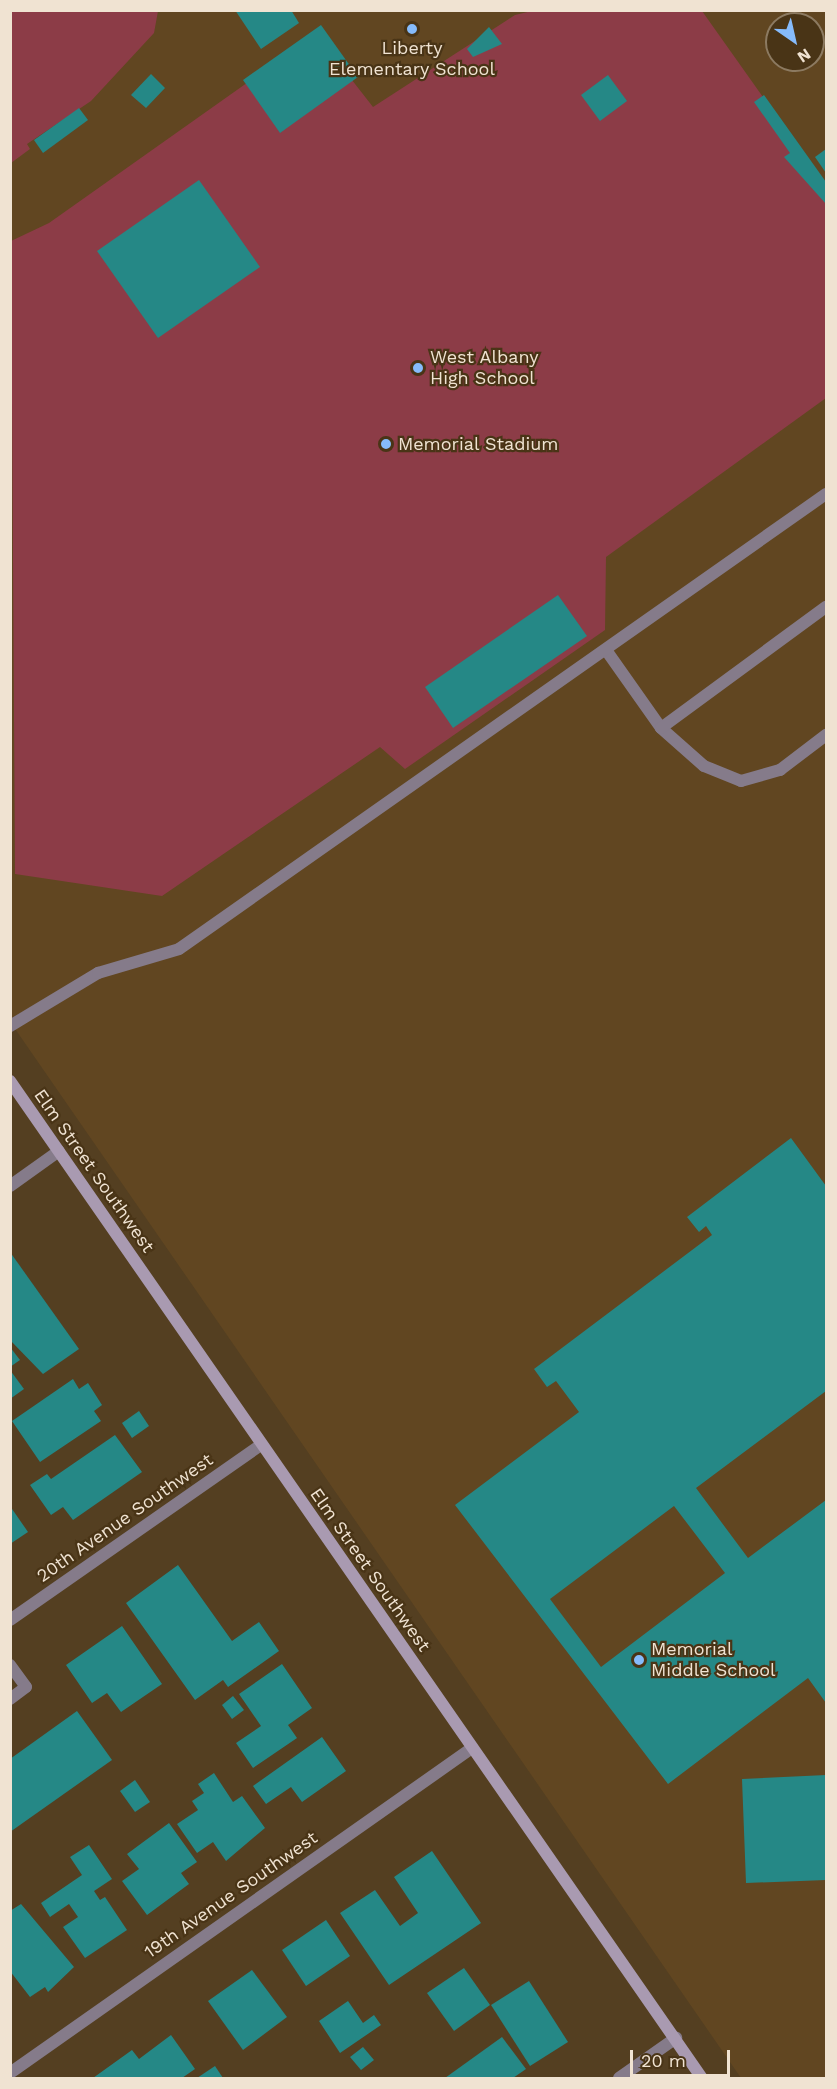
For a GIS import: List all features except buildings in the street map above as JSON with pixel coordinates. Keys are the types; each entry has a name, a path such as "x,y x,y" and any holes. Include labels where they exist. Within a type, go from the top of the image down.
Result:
{"street":[{"path":"10,1026 98,973 179,949 826,494"},
{"path":"661,728 826,607"},
{"path":"606,650 661,728 704,766 741,782 780,770 826,735"},
{"name":"Elm Street Southwest","path":"10,1082 676,2038 702,2079"},
{"path":"10,1186 59,1151"},
{"name":"20th Avenue Southwest","path":"10,1620 261,1445"},
{"path":"10,1665 26,1687 10,1699"},
{"name":"19th Avenue Southwest","path":"11,2076 472,1748"},
{"path":"619,2079 676,2038"}],"shaded area":[{"path":"11,10 158,11 154,33 91,101 27,144 30,149 11,163"},
{"name":"Memorial Stadium","path":"536,10 702,11 826,186 826,398 606,557 605,630 405,769 380,747 162,896 15,874 11,241 49,223 316,34 373,107 515,15"},
{"path":"10,11 826,11 826,2078 741,2078 11,1023"}],"place":[{"name":"Liberty Elementary School","path":"412,29"},
{"name":"West Albany High School","path":"418,368"},
{"name":"Memorial Stadium","path":"386,444"},
{"name":"Memorial Middle School","path":"639,1660"}]}
